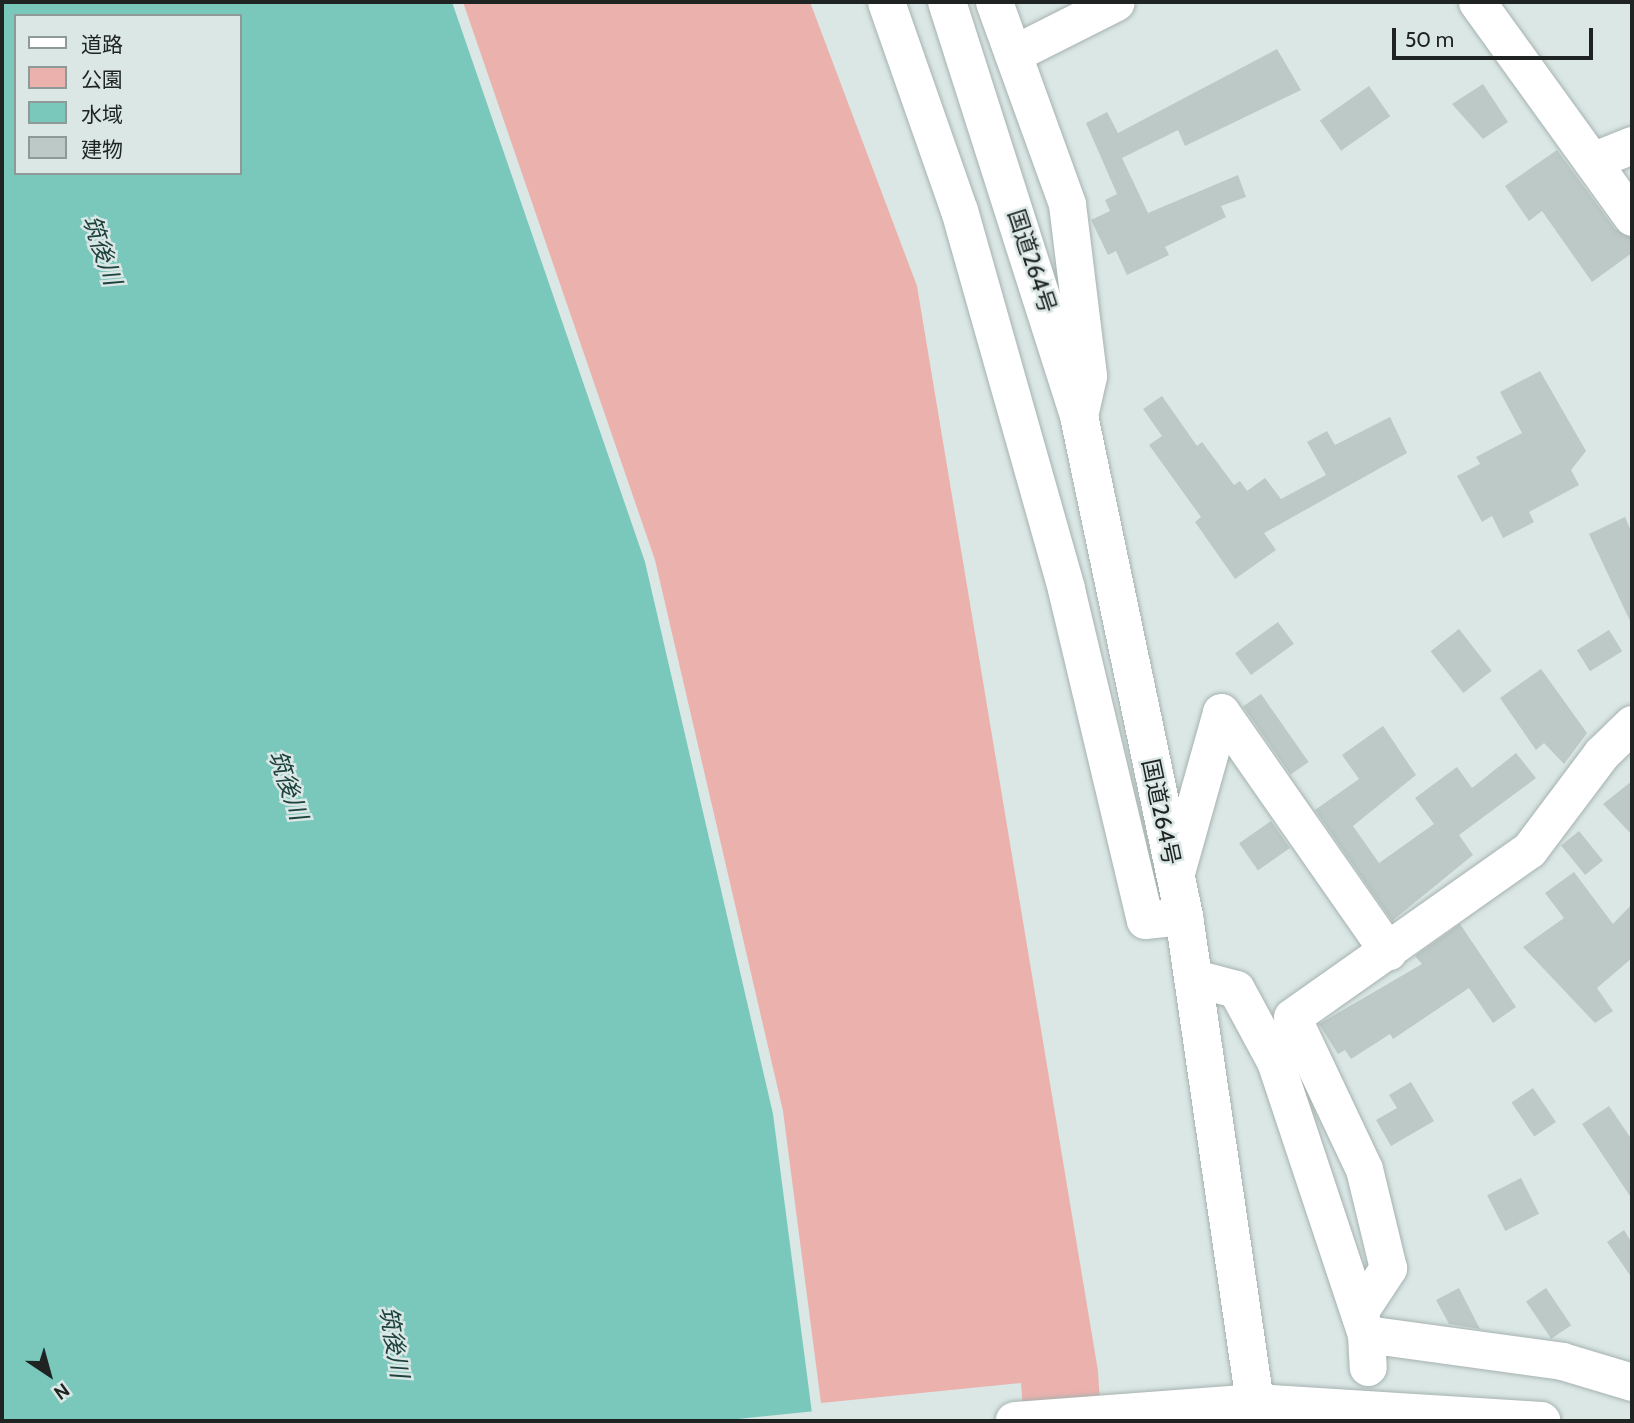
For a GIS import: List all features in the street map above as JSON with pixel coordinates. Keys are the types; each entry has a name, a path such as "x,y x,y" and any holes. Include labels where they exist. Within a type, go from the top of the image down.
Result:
{"main road":[{"name":"国道264号","path":"947,2 1079,416 1184,916 1256,1412"},
{"path":"1015,1421 1126,1409 1541,1421"}],"street":[{"path":"886,2 959,210 1026,445 1145,920 1184,916"},
{"path":"994,2 1067,204 1088,376 1079,416"},
{"path":"1013,54 1116,2"},
{"path":"1477,2 1632,217"},
{"path":"1592,161 1632,145"},
{"path":"1175,876 1221,712 1388,951"},
{"path":"1364,1338 1388,1268 1364,1170 1292,1017 1529,850 1601,754 1632,724"},
{"path":"1194,978 1237,989 1275,1061 1364,1338"},
{"path":"1364,1338 1563,1361 1632,1382"}],"green space":[{"path":"463,2 810,2 917,286 1098,1371 1101,1421 1024,1421 1021,1383 821,1403 783,1111 655,560"}],"water":[{"name":"筑後川","path":"2,2 452,2 645,562 773,1114 813,1421 2,1421"}],"pier":[{"path":"816,1411 817,1421 719,1421"}],"building":[{"path":"1277,49 1301,90 1185,146 1178,130 1122,158 1148,213 1238,175 1246,197 1221,206 1226,217 1165,247 1169,255 1127,275 1116,251 1108,255 1091,220 1110,211 1105,200 1117,194 1086,123 1107,112 1118,133"},
{"path":"1483,84 1508,122 1483,139 1452,104"},
{"path":"1369,86 1390,116 1341,151 1320,120"},
{"path":"1557,150 1615,229 1632,238 1632,253 1592,282 1542,211 1529,221 1505,186"},
{"path":"1540,371 1586,451 1571,470 1579,485 1529,512 1534,522 1503,538 1492,516 1482,522 1457,476 1480,464 1476,457 1522,433 1500,392"},
{"path":"1162,396 1197,446 1202,442 1234,485 1240,481 1247,491 1265,478 1281,499 1326,475 1307,442 1327,431 1335,445 1390,417 1407,453 1264,533 1276,550 1235,579 1195,522 1201,517 1149,445 1162,436 1143,409"},
{"path":"1625,517 1632,533 1632,625 1589,534"},
{"path":"1278,622 1294,644 1251,675 1235,653"},
{"path":"1459,629 1492,671 1463,693 1431,651"},
{"path":"1609,630 1622,651 1590,671 1577,650"},
{"path":"1541,669 1587,733 1564,764 1544,743 1536,750 1500,698"},
{"path":"1261,694 1309,762 1291,775 1243,707"},
{"path":"1383,726 1416,775 1353,826 1379,863 1434,824 1415,798 1457,767 1472,788 1516,753 1536,778 1459,835 1473,855 1392,921 1315,810 1359,779 1342,755"},
{"path":"1632,781 1632,835 1603,804"},
{"path":"1271,821 1290,848 1258,870 1239,843"},
{"path":"1579,831 1603,861 1585,875 1561,845"},
{"path":"1574,872 1613,924 1632,904 1632,958 1597,988 1613,1011 1595,1023 1523,947 1564,918 1545,893"},
{"path":"1460,924 1516,1007 1493,1023 1469,988 1393,1039 1390,1034 1351,1059 1345,1050 1338,1054 1319,1024 1422,964 1415,956"},
{"path":"1411,1082 1434,1121 1391,1146 1376,1120 1397,1108 1389,1095"},
{"path":"1533,1088 1556,1122 1534,1137 1511,1103"},
{"path":"1609,1106 1632,1140 1632,1199 1582,1124"},
{"path":"1521,1178 1539,1214 1505,1231 1487,1195"},
{"path":"1624,1230 1632,1243 1632,1278 1607,1242"},
{"path":"1459,1288 1480,1329 1449,1324 1436,1300"},
{"path":"1546,1288 1571,1325 1551,1339 1526,1301"}]}
